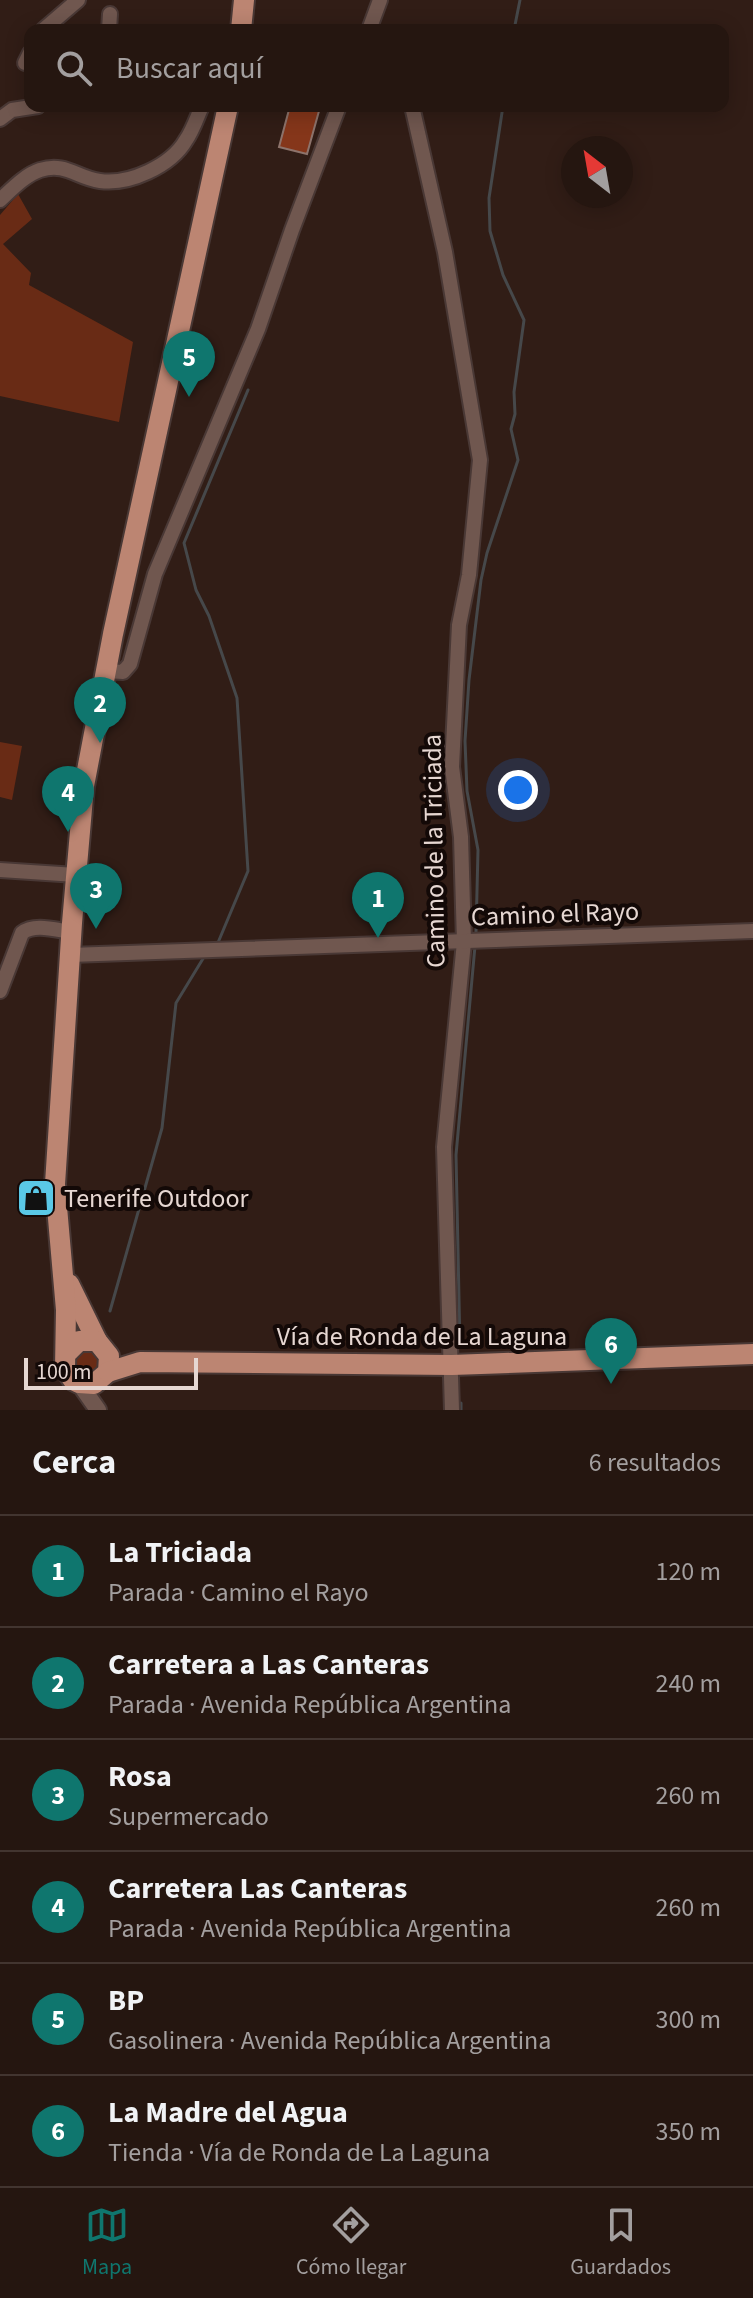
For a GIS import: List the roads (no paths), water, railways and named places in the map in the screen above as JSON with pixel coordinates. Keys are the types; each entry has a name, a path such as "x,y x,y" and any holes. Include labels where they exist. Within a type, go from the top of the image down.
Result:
{"main road":[{"path":"242,24 244,0"},
{"path":"64,1271 109,1356 104,1376 87,1385 73,1380 65,1368 64,1271 55,1184 84,786 227,112"},
{"path":"66,1354 79,1341 88,1339 102,1345"},
{"name":"Vía de Ronda de La Laguna","path":"102,1345 140,1362"},
{"name":"Vía de Ronda de La Laguna","path":"104,1376 140,1362 452,1365 753,1354"}],"street":[{"path":"50,24 78,0"},
{"path":"374,24 380,0"},
{"path":"109,24 110,14"},
{"path":"0,119 12,110 24,108"},
{"path":"0,200 18,183 39,170 66,168 97,181 121,181 148,171 173,155 186,141 199,112"},
{"path":"106,671 123,672 130,664 155,574 258,329 337,112"},
{"name":"Camino de la Triciada","path":"413,112 445,252 480,460 469,575 459,625 452,767 461,837 464,942 444,1147 452,1410"},
{"path":"0,870 76,875"},
{"path":"0,991 17,941 28,928 71,932"},
{"name":"Camino el Rayo","path":"70,955 753,931"},
{"path":"104,1376 104,1410"},
{"path":"79,1383 98,1410"}],"waterway":[{"path":"515,24 520,0"},
{"path":"476,932 478,850 467,791 465,741 469,680 487,553 518,460 511,429 524,320 503,275 490,231 489,198 502,112"},
{"path":"217,945 248,871 237,698 209,616 196,590 184,543 248,390"},
{"path":"460,1347 456,1155 475,946"},
{"path":"110,1311 162,1128 176,1003 204,957"},
{"path":"461,1403 461,1410"}],"place":[{"name":"BP","path":"189,397"},
{"name":"Carretera a Las Canteras","path":"100,743"},
{"name":"Carretera Las Canteras","path":"68,832"},
{"name":"Rosa","path":"96,929"},
{"name":"La Triciada","path":"378,938"},
{"name":"Tenerife Outdoor","path":"36,1198"},
{"name":"La Madre del Agua","path":"611,1384"}]}
